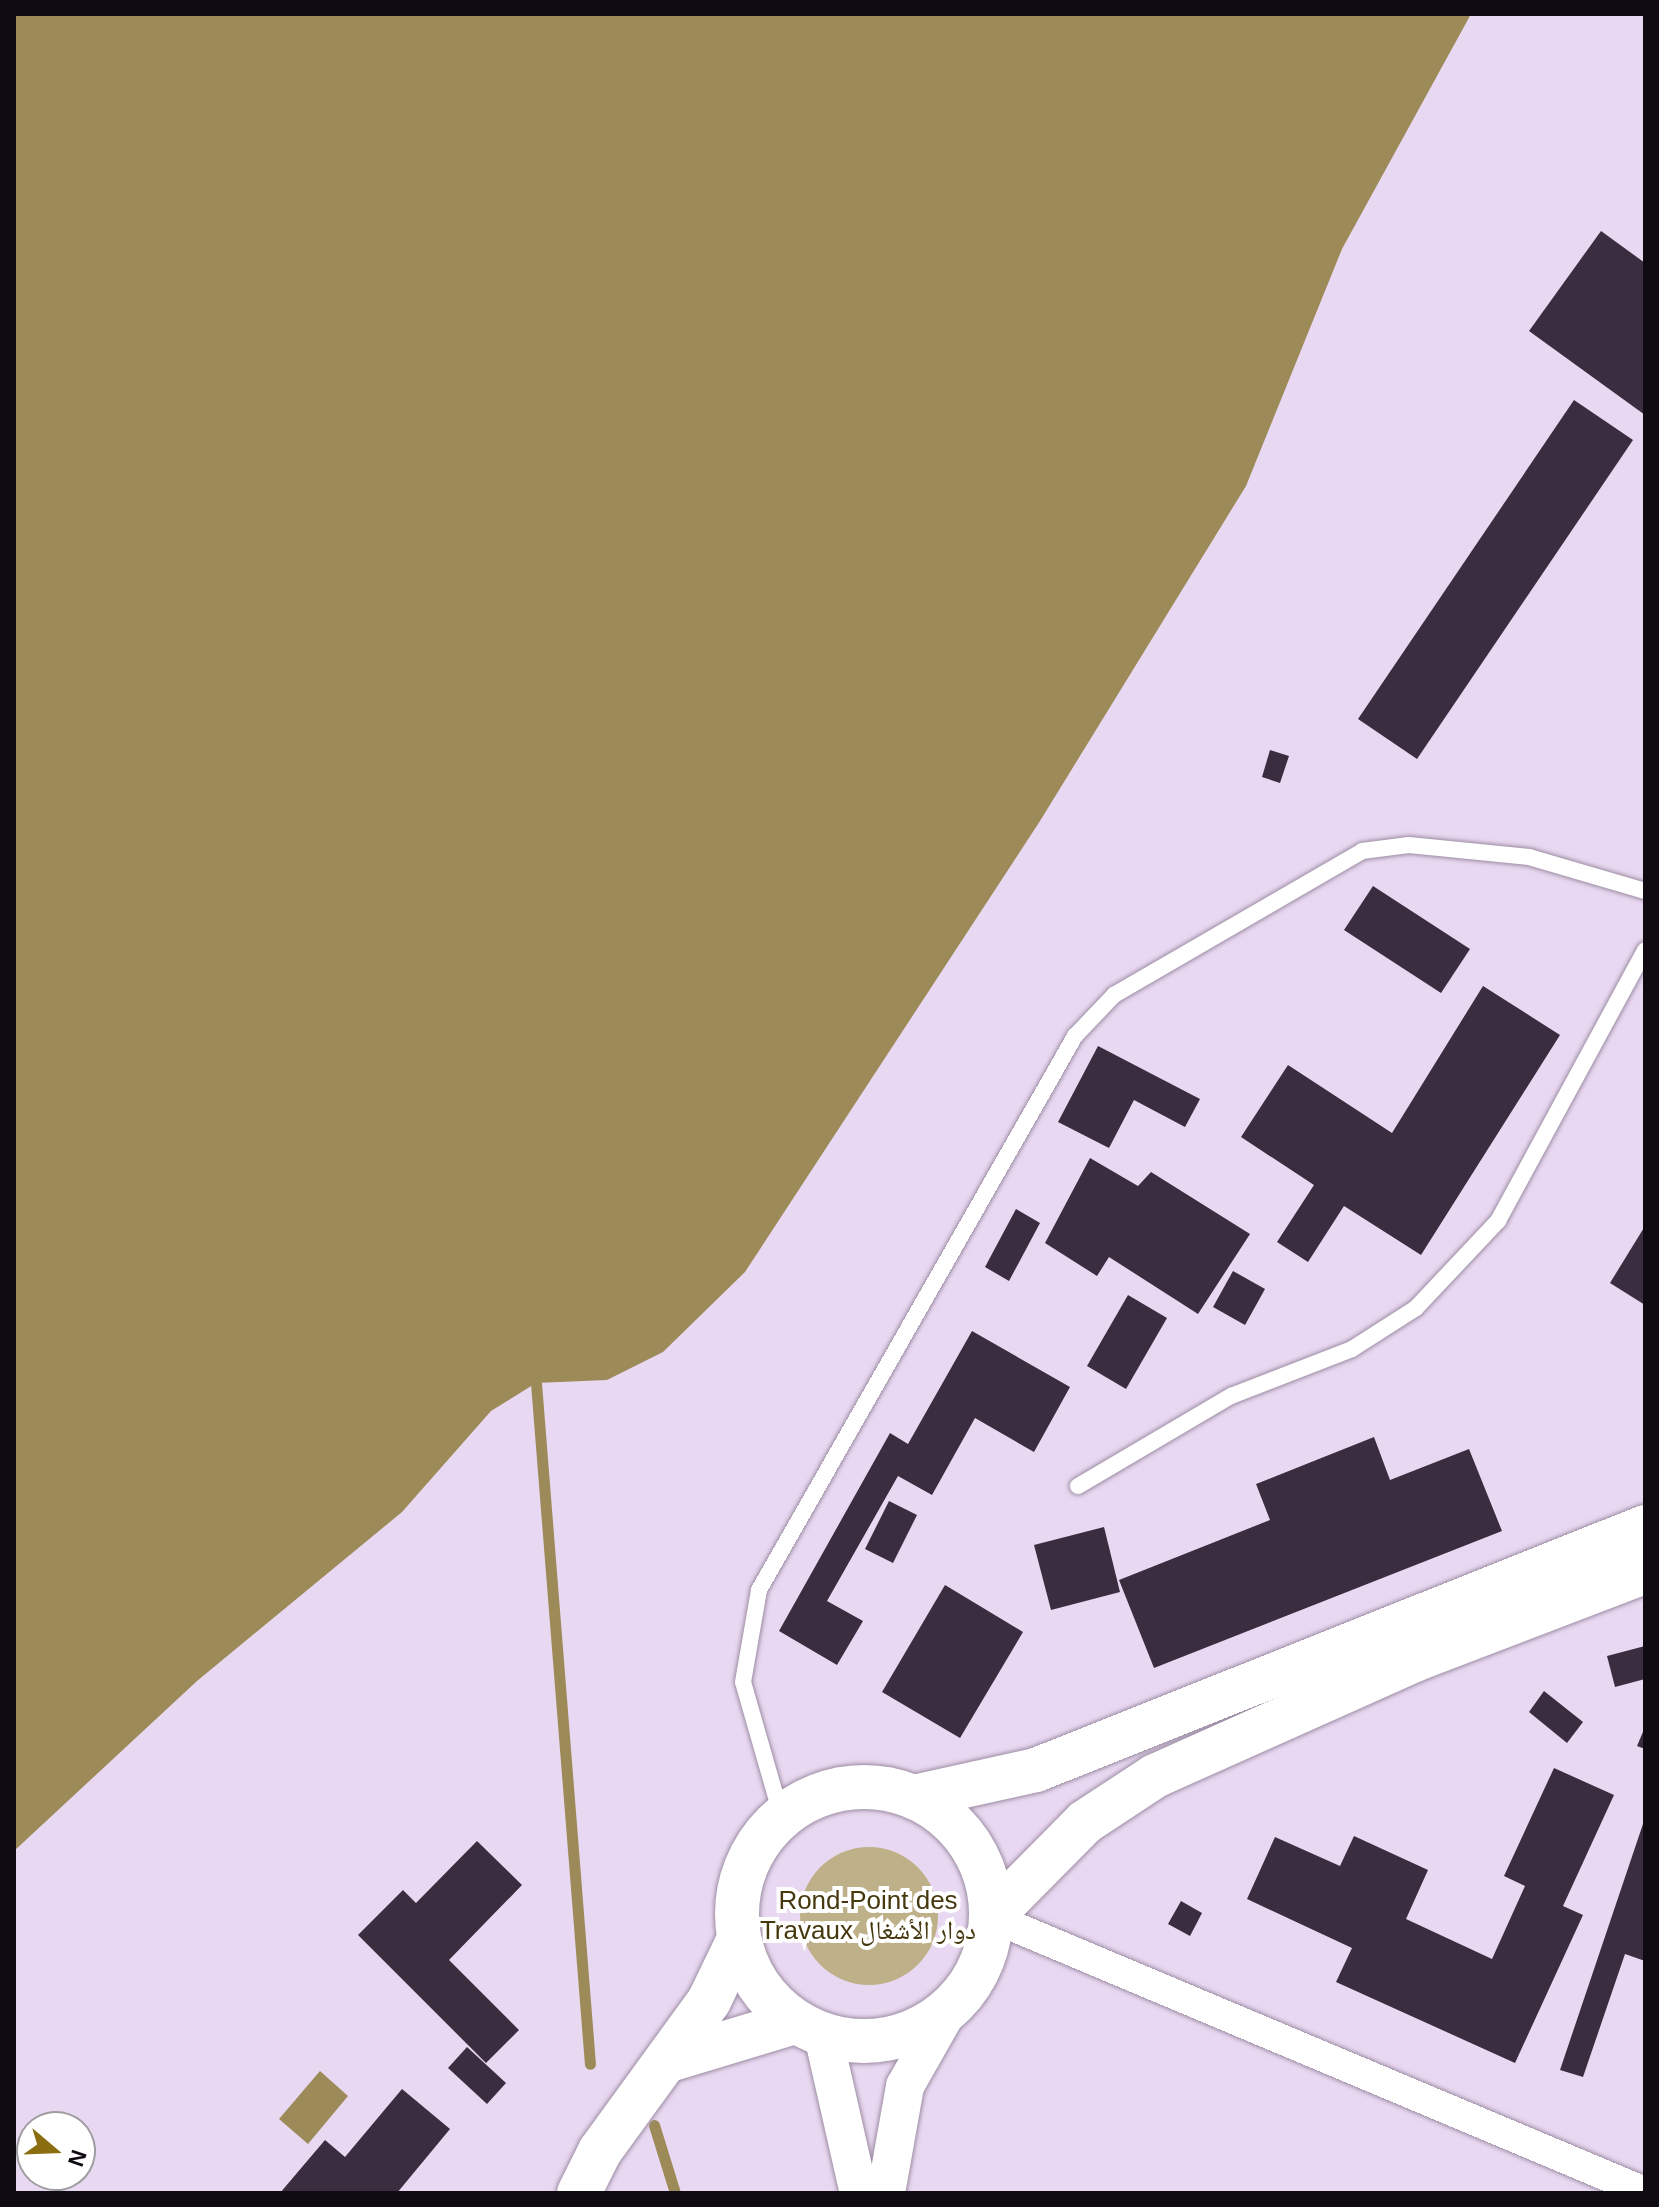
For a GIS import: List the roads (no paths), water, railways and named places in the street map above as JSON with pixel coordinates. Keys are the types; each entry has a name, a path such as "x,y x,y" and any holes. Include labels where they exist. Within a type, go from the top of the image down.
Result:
{"main road":[{"path":"579,2193 615,2128 669,2060 739,1939 744,1872 782,1818 845,1788 914,1797 1036,1770 1645,1527"},
{"path":"669,2060 809,2028 889,2039 948,2010 971,1983 991,1917 1085,1822 1155,1776 1414,1660 1645,1572"},
{"path":"914,1797 971,1845 991,1917"},
{"path":"739,1939 769,2000 809,2028"}],"street":[{"path":"991,1917 1645,2192"},
{"path":"886,2193 905,2086 948,2010"},
{"path":"809,2028 859,2193"}],"lane":[{"path":"782,1818 743,1682 759,1590 1075,1036 1114,995 1362,851 1409,845 1529,857 1645,891"},
{"path":"1078,1486 1231,1396 1352,1349 1416,1308 1498,1221 1645,950"}],"waterway":[{"path":"536,1383 590,2064"},
{"path":"654,2125 675,2193"}],"park label":[{"name":"Rond-Point des Travaux دوار الأشغال","path":"868,1916"}]}
